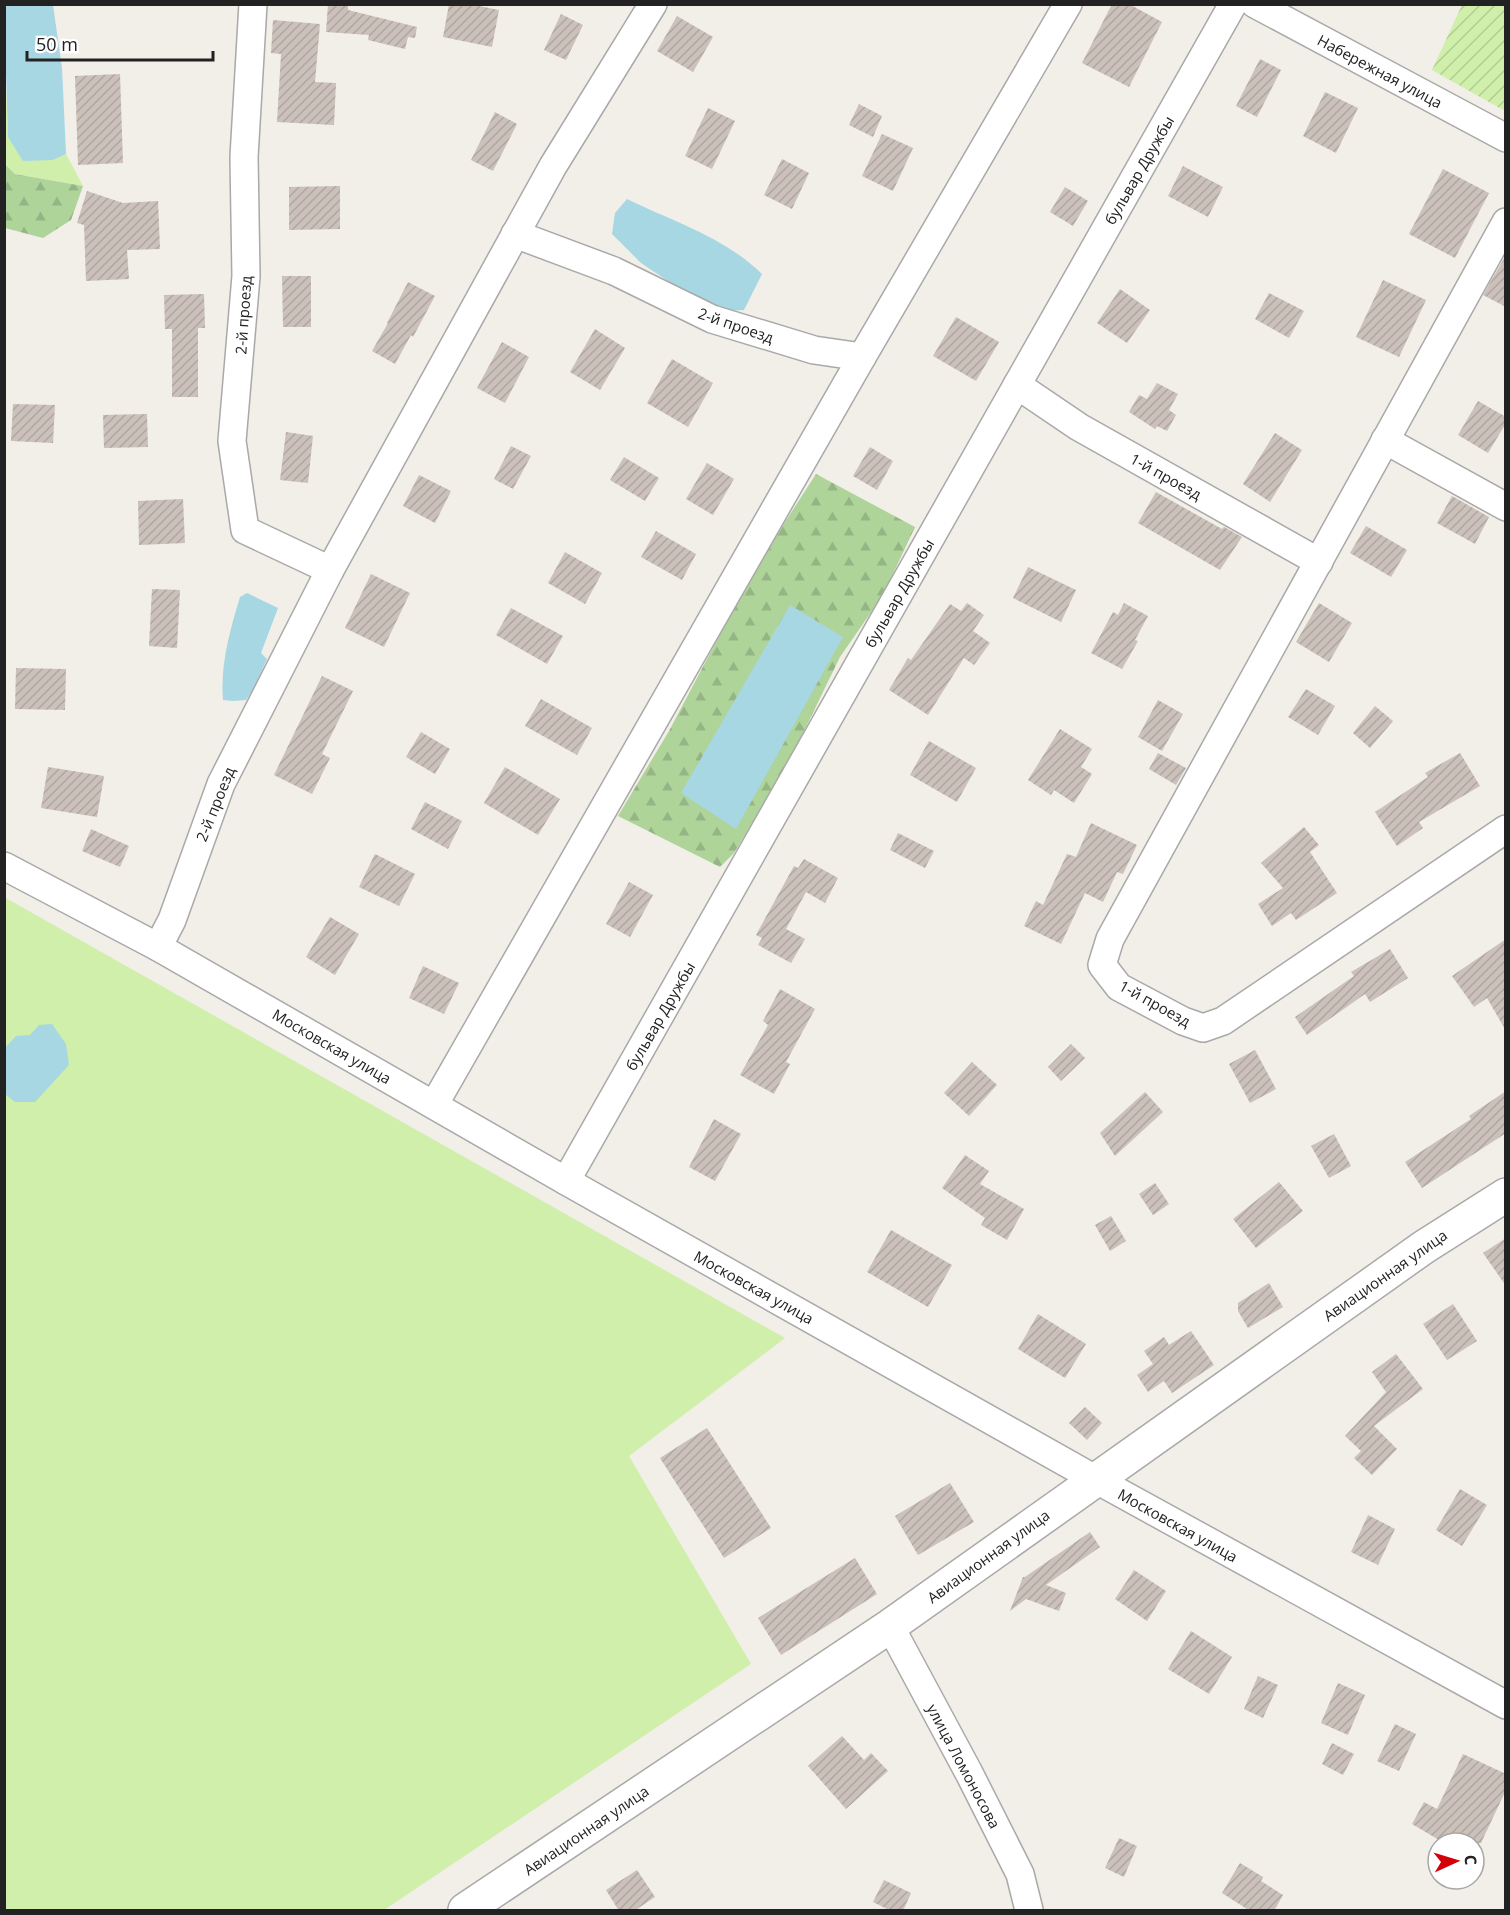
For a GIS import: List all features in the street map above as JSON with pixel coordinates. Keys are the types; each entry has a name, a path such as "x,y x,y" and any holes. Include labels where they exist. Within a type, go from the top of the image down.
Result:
{"street":[{"name":"2-й проезд","path":"253,4 244,158 246,276 232,441 245,530 330,570"},
{"name":"2-й проезд","path":"158,946 172,920 221,784 330,570 553,166 653,4"},
{"path":"434,1105 862,357 1068,4"},
{"name":"бульвар Дружбы","path":"566,1181 1233,4"},
{"name":"Набережная улица","path":"1255,4 1506,138"},
{"name":"1-й проезд","path":"1506,222 1110,939 1102,965 1119,987 1183,1021 1203,1028 1223,1021 1506,829"},
{"name":"2-й проезд","path":"515,234 614,271 712,320 814,350 862,357"},
{"name":"1-й проезд","path":"1017,385 1079,427 1319,562"},
{"path":"1385,440 1506,507"},
{"name":"Московская улица","path":"4,866 158,946 566,1181 1095,1479 1506,1705"},
{"name":"Авиационная улица","path":"465,1911 890,1626 1424,1247 1506,1195"},
{"name":"улица Ломоносова","path":"890,1626 1020,1874 1029,1911"}],"green space":[{"path":"1462,5 1505,5 1505,111 1432,70"},
{"path":"4,37 8,137 53,160 66,154 83,186 15,174 5,163"},
{"path":"4,163 15,174 83,186 71,220 43,238 5,228"},
{"path":"816,474 915,527 883,595 840,657 787,766 734,853 720,867 618,816 669,731 754,570"},
{"path":"4,897 785,1338 629,1456 751,1664 384,1910 5,1910"}],"water":[{"path":"4,5 53,5 62,68 66,154 53,160 23,161 8,137"},
{"path":"627,199 715,240 762,274 744,310 728,311 668,281 641,263 612,234 615,213"},
{"path":"247,593 278,608 261,653 267,659 246,700 223,700 224,661 229,635 240,597"},
{"path":"790,605 843,637 736,829 681,793"},
{"path":"52,1024 66,1044 69,1065 35,1102 15,1102 5,1094 5,1048 16,1036 30,1035 39,1025"}],"building":[{"path":"328,4 348,4 348,10 417,27 415,38 408,37 405,49 368,40 369,35 326,32"},
{"path":"449,4 469,4 499,10 492,47 443,37"},
{"path":"1112,4 1129,4 1162,22 1129,87 1082,63"},
{"path":"561,14 583,25 566,60 544,50"},
{"path":"677,16 713,37 693,72 657,51"},
{"path":"273,20 320,24 315,82 336,83 334,125 277,122 281,54 271,53"},
{"path":"1260,59 1281,70 1257,117 1236,106"},
{"path":"120,74 123,163 78,165 75,76"},
{"path":"1325,92 1358,108 1336,153 1303,136"},
{"path":"859,104 882,116 873,137 849,125"},
{"path":"708,108 735,121 712,169 685,156"},
{"path":"495,112 517,124 493,171 471,160"},
{"path":"882,134 913,148 893,191 862,176"},
{"path":"782,159 809,173 792,209 764,195"},
{"path":"1183,166 1223,187 1208,217 1168,196"},
{"path":"1443,169 1489,193 1455,258 1409,234"},
{"path":"340,186 340,229 289,230 289,187"},
{"path":"1065,187 1088,201 1073,226 1050,212"},
{"path":"87,191 123,203 158,201 160,249 127,250 129,279 86,281 84,225 77,223"},
{"path":"1506,255 1506,307 1483,295"},
{"path":"282,276 311,276 311,327 283,327"},
{"path":"1383,280 1426,300 1399,357 1356,337"},
{"path":"408,282 435,296 413,337 411,335 395,364 372,351"},
{"path":"1120,289 1150,310 1127,343 1097,323"},
{"path":"1269,293 1304,311 1289,338 1255,319"},
{"path":"204,294 205,328 198,328 198,397 172,397 172,329 165,329 164,295"},
{"path":"956,317 999,342 976,381 933,356"},
{"path":"595,329 625,348 600,390 570,372"},
{"path":"502,342 529,357 505,403 477,388"},
{"path":"672,359 713,383 688,427 647,403"},
{"path":"1157,383 1178,394 1169,410 1176,415 1167,431 1157,426 1155,429 1129,412 1139,395 1147,399"},
{"path":"1478,401 1506,417 1506,423 1488,453 1458,435"},
{"path":"13,404 55,405 53,443 11,441"},
{"path":"147,414 148,447 104,448 103,415"},
{"path":"286,432 313,436 308,483 280,480"},
{"path":"1275,433 1302,450 1270,502 1243,484"},
{"path":"511,446 531,456 513,489 494,479"},
{"path":"870,447 893,461 877,490 853,476"},
{"path":"624,457 659,478 645,501 610,480"},
{"path":"707,463 734,479 713,515 686,499"},
{"path":"419,475 451,491 435,523 403,506"},
{"path":"1156,492 1222,529 1224,527 1242,537 1220,570 1138,523"},
{"path":"1452,496 1489,517 1475,544 1437,523"},
{"path":"183,499 185,543 139,545 138,501"},
{"path":"1366,526 1407,550 1391,577 1350,553"},
{"path":"656,531 696,554 682,580 641,557"},
{"path":"565,552 602,573 585,604 548,583"},
{"path":"1028,567 1076,590 1061,622 1013,598"},
{"path":"371,574 410,593 384,647 345,628"},
{"path":"152,589 180,590 177,648 149,646"},
{"path":"967,603 984,615 973,631 990,643 974,665 964,658 928,715 889,690 908,658 911,660 950,604 961,611"},
{"path":"1124,603 1148,616 1135,640 1138,641 1122,669 1091,653 1113,612 1118,615"},
{"path":"1319,603 1352,623 1329,662 1296,642"},
{"path":"511,608 563,636 547,664 496,635"},
{"path":"16,668 66,669 65,710 15,709"},
{"path":"322,676 353,691 322,754 330,758 312,794 274,775"},
{"path":"1306,689 1335,706 1318,735 1288,717"},
{"path":"541,699 592,728 577,755 525,726"},
{"path":"1158,700 1183,714 1162,751 1138,737"},
{"path":"1375,706 1393,721 1370,748 1353,733"},
{"path":"1060,729 1092,749 1081,767 1092,774 1074,803 1054,790 1051,795 1028,780"},
{"path":"421,732 450,749 435,774 406,757"},
{"path":"929,741 976,768 957,802 910,775"},
{"path":"1158,753 1186,768 1176,785 1149,769"},
{"path":"1460,753 1480,786 1419,822 1423,828 1397,846 1375,812 1428,777 1425,773"},
{"path":"48,767 104,776 97,817 41,808"},
{"path":"505,767 560,799 538,835 484,803"},
{"path":"425,802 462,821 448,849 411,829"},
{"path":"1091,823 1137,845 1123,874 1117,872 1103,902 1085,893 1061,944 1024,926 1036,901 1043,905 1067,854 1076,857"},
{"path":"1304,827 1319,845 1310,852 1337,893 1296,920 1291,913 1272,926 1258,904 1283,888 1261,863"},
{"path":"91,829 129,846 120,867 82,851"},
{"path":"898,833 934,851 925,868 890,850"},
{"path":"375,854 415,874 399,906 359,887"},
{"path":"804,859 838,878 825,903 806,892 786,929 805,939 791,963 758,945 762,938 756,935 794,866 798,868"},
{"path":"629,882 653,895 630,937 606,924"},
{"path":"330,917 359,934 335,975 306,957"},
{"path":"1506,939 1506,1031 1487,998 1474,1007 1452,976"},
{"path":"1390,949 1408,978 1370,1002 1365,994 1307,1035 1295,1017 1354,976 1351,972"},
{"path":"423,966 459,983 444,1014 409,998"},
{"path":"780,989 815,1009 786,1062 790,1064 774,1094 740,1075 768,1025 763,1021"},
{"path":"1071,1044 1085,1058 1061,1081 1048,1067"},
{"path":"1255,1050 1276,1089 1250,1103 1229,1064"},
{"path":"972,1062 997,1085 969,1116 944,1093"},
{"path":"1506,1091 1506,1133 1422,1188 1405,1162 1471,1119 1469,1116"},
{"path":"1145,1092 1163,1112 1115,1156 1100,1133"},
{"path":"714,1119 741,1134 715,1181 689,1167"},
{"path":"1334,1134 1351,1166 1329,1178 1311,1146"},
{"path":"965,1155 989,1171 980,1184 1024,1209 1007,1240 981,1225 985,1218 942,1188"},
{"path":"1279,1182 1303,1211 1256,1248 1233,1219"},
{"path":"1155,1183 1169,1204 1153,1215 1139,1194"},
{"path":"1111,1216 1126,1241 1110,1251 1095,1225"},
{"path":"891,1230 952,1265 928,1307 867,1272"},
{"path":"1506,1238 1506,1286 1483,1253"},
{"path":"1269,1283 1283,1307 1248,1328 1238,1311 1238,1303"},
{"path":"1453,1304 1477,1341 1447,1360 1423,1324"},
{"path":"1038,1314 1086,1344 1065,1378 1018,1349"},
{"path":"1191,1331 1214,1365 1172,1393 1164,1381 1148,1392 1137,1375 1153,1364 1144,1351 1164,1337 1169,1345"},
{"path":"1396,1354 1423,1389 1374,1426 1397,1449 1372,1475 1354,1458 1361,1451 1345,1436 1386,1392 1372,1372"},
{"path":"1085,1407 1102,1423 1087,1440 1069,1423"},
{"path":"707,1428 771,1528 724,1558 660,1458"},
{"path":"950,1483 974,1522 918,1555 895,1516"},
{"path":"1460,1489 1487,1505 1462,1546 1436,1530"},
{"path":"1368,1515 1395,1529 1378,1565 1351,1552"},
{"path":"1090,1532 1100,1547 1046,1585 1066,1593 1059,1611 1026,1599 1010,1611 1023,1577"},
{"path":"855,1558 877,1594 781,1655 758,1618"},
{"path":"1134,1570 1166,1591 1147,1621 1115,1599"},
{"path":"1191,1631 1232,1657 1209,1694 1168,1669"},
{"path":"1258,1676 1278,1685 1263,1718 1244,1709"},
{"path":"1338,1683 1365,1695 1348,1735 1321,1723"},
{"path":"1395,1724 1416,1734 1399,1771 1377,1761"},
{"path":"842,1736 864,1760 871,1753 888,1771 846,1809 808,1766"},
{"path":"1332,1743 1354,1754 1343,1775 1322,1764"},
{"path":"1463,1754 1506,1774 1506,1790 1486,1832 1426,1832 1412,1824 1424,1802 1437,1809"},
{"path":"1119,1838 1137,1846 1124,1877 1105,1868"},
{"path":"1240,1863 1263,1877 1261,1881 1283,1895 1274,1911 1250,1911 1222,1893"},
{"path":"637,1870 655,1897 634,1911 619,1911 606,1890"},
{"path":"884,1880 911,1893 903,1911 891,1911 873,1902"}]}
